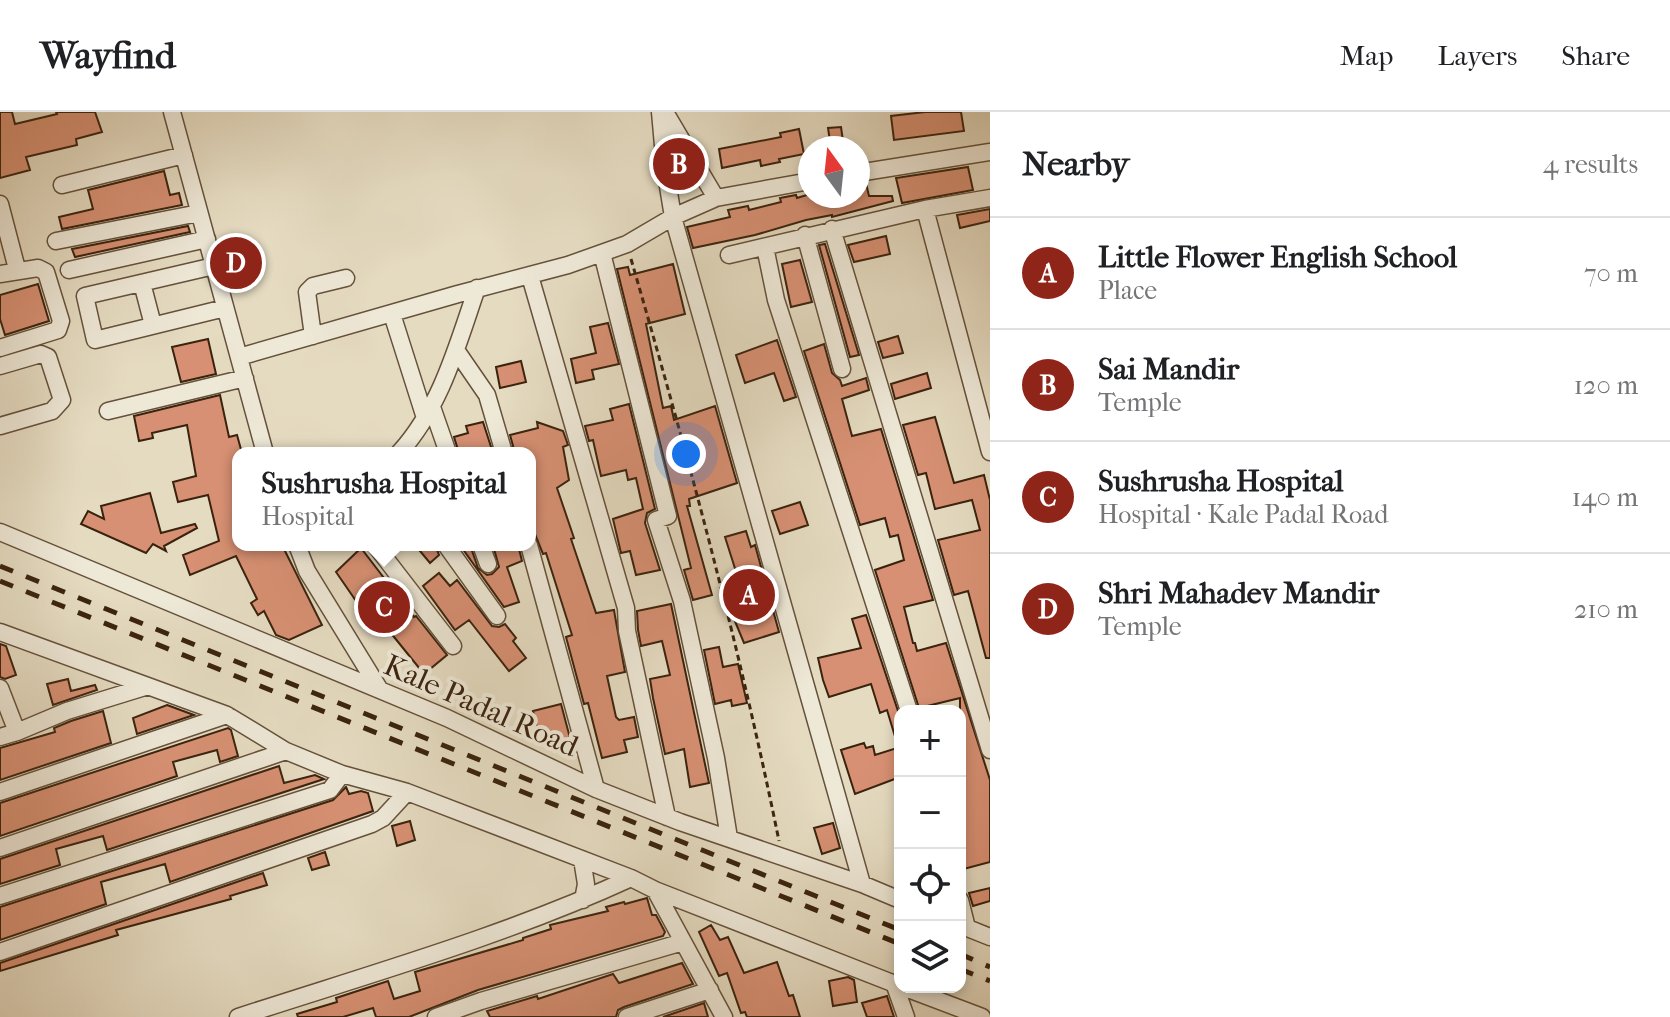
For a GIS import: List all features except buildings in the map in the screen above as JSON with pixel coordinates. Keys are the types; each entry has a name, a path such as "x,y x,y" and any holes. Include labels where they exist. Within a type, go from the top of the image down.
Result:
{"street":[{"path":"172,112 263,447"},
{"path":"662,112 716,198"},
{"path":"662,112 665,168 673,217 862,884"},
{"path":"870,171 990,152"},
{"path":"62,185 184,155"},
{"path":"239,357 602,253 627,244 673,217 716,198 798,183"},
{"path":"729,255 832,229 990,198"},
{"path":"0,204 17,269"},
{"path":"925,209 990,452"},
{"path":"56,241 199,213"},
{"path":"832,229 990,750"},
{"path":"805,235 842,369"},
{"path":"69,270 207,239"},
{"path":"765,247 776,300 907,705"},
{"path":"602,253 668,516 656,520 682,601 716,758 729,838"},
{"path":"214,266 85,296 95,340 225,308"},
{"path":"0,274 38,268 46,272 61,327 0,348"},
{"path":"530,276 626,608 627,631 667,817"},
{"path":"313,336 307,292 313,286 346,278"},
{"path":"142,283 153,325"},
{"path":"405,447 428,412 456,350 477,288"},
{"path":"392,314 428,412 445,447"},
{"path":"456,350 487,395 502,447"},
{"path":"0,366 41,354 48,357 62,400 52,411 0,426"},
{"path":"108,411 245,378"},
{"name":"Kale Padal Road","path":"0,532 447,718 596,789 894,897"},
{"path":"380,551 453,646"},
{"path":"450,551 497,616"},
{"path":"483,551 488,564"},
{"path":"531,551 596,789"},
{"path":"300,552 380,690"},
{"path":"0,632 227,715 286,751 342,774 407,792 894,983"},
{"path":"0,737 67,711 148,686"},
{"path":"0,688 17,732"},
{"path":"0,792 227,715"},
{"path":"0,848 286,751"},
{"path":"0,896 330,790 342,774"},
{"path":"0,952 372,824 383,818 407,792"},
{"path":"582,859 586,884 583,900"},
{"path":"238,1017 473,941 583,900 631,878"},
{"path":"655,890 724,1017"},
{"path":"966,927 990,937"},
{"path":"436,1017 683,942"},
{"path":"627,1017 710,990"},
{"path":"901,993 906,1017"},
{"path":"920,993 982,1017"}],"path":[{"path":"627,244 733,629 782,855"}],"railway":[{"path":"0,566 894,928"},
{"path":"0,581 894,942"},
{"path":"966,957 990,967"},
{"path":"966,971 990,981"}],"place":[{"name":"Sai Mandir","path":"679,164"},
{"name":"Shri Mahadev Mandir","path":"236,263"},
{"name":"Little Flower English School","path":"749,595"},
{"name":"Sushrusha Hospital","path":"384,607"}]}
